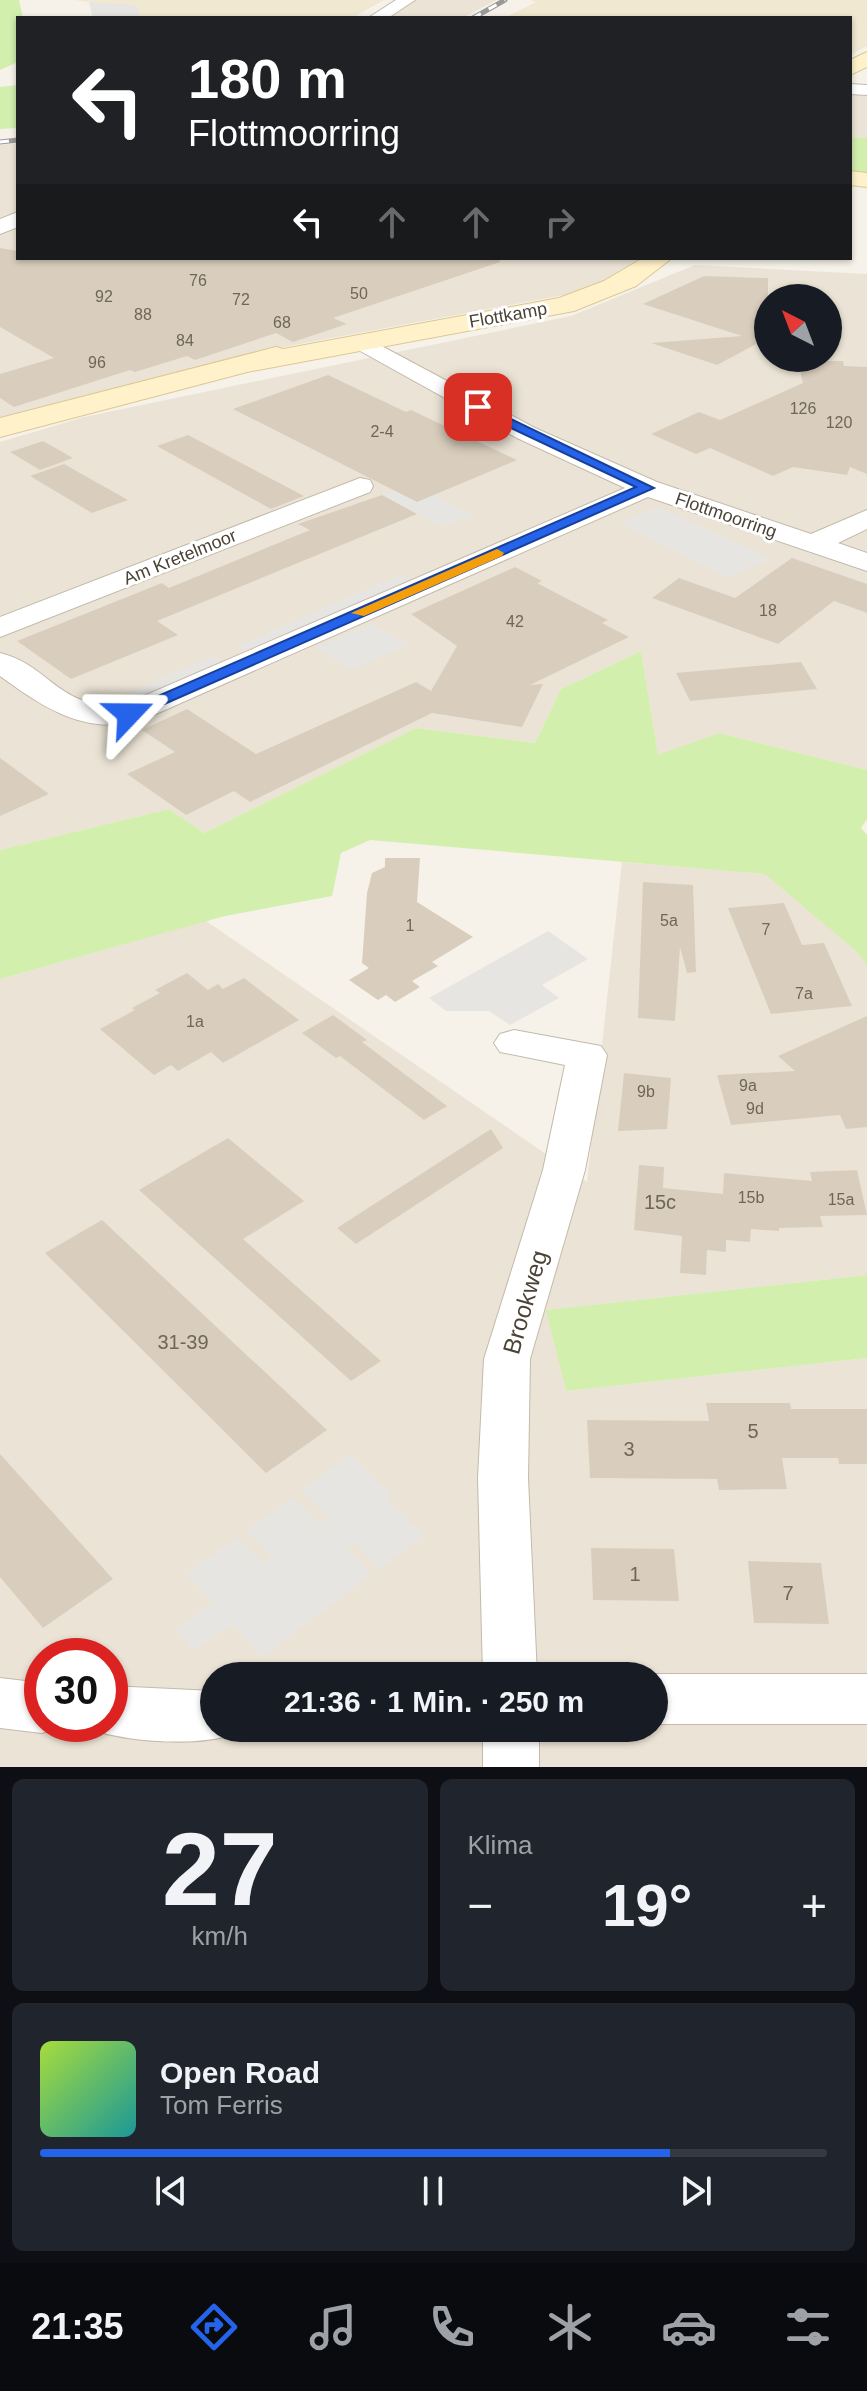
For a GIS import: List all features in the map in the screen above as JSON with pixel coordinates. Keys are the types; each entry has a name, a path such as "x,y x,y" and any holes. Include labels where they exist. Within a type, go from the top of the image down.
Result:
{"street":[{"path":"379,16 407,0"},
{"name":"Flottkamp","path":"0,428 249,364 564,305 600,293 644,271 657,260"},
{"name":"Flottmoorring","path":"365,341 412,373 425,376 526,433 647,488 867,562"},
{"name":"Am Kretelmoor","path":"0,628 360,486"},
{"path":"0,662 75,713 101,719 129,714 647,488"},
{"path":"813,544 867,518"},
{"name":"Brookweg","path":"510,1662 503,1478 507,1359 564,1170 587,1055 514,1043"},
{"path":"668,1699 867,1699"},
{"path":"0,1703 24,1706"},
{"path":"128,1712 200,1715"},
{"path":"511,1742 511,1767"}],"shaded area":[{"path":"75,0 384,0 356,16 92,16 89,2"},
{"path":"413,0 497,0 466,16 387,16"},
{"path":"530,0 867,0 867,46 852,54 852,16 508,16 536,2"},
{"path":"89,2 137,5 140,16 92,16"},
{"path":"852,93 867,93 867,138 852,137"},
{"path":"16,143 16,260 637,260 619,275 570,294 262,351 0,418 0,145"},
{"path":"695,265 867,274 867,770 719,733 658,756 641,651 561,689 535,743 416,728 204,833 169,809 0,850 0,442 84,417 571,316"},
{"path":"413,484 472,515 442,527 382,495"},
{"path":"659,507 771,559 728,578 620,523"},
{"path":"402,574 422,585 258,658 237,646"},
{"path":"371,624 408,645 352,670 315,648"},
{"path":"213,656 234,669 148,706 128,693"},
{"path":"622,862 766,874 857,952 867,966 867,1275 547,1310 566,1391 867,1358 867,1767 0,1767 0,979 206,921 587,1182"},
{"path":"548,931 588,959 542,985 559,998 510,1025 489,1011 446,1011 429,998"},
{"path":"350,1455 391,1495 387,1499 424,1535 380,1569 355,1543 347,1548 372,1574 262,1657 232,1624 195,1651 176,1629 213,1603 186,1574 237,1537 263,1563 272,1556 247,1530 293,1498 320,1524 328,1517 302,1490"}],"green space":[{"path":"0,0 19,0 23,16 16,16 16,63 0,70"},
{"path":"16,85 16,128 0,129 0,87"},
{"path":"852,137 867,138 867,178 852,176"},
{"path":"641,651 658,755 719,733 867,770 867,819 861,828 867,835 867,966 857,952 765,874 370,840 341,853 332,896 225,916 0,979 0,850 169,809 204,833 416,728 535,743 561,689"},
{"path":"867,1275 867,1358 566,1391 546,1310"}],"building":[{"path":"0,248 16,251 16,260 500,262 333,318 347,324 293,342 276,333 195,360 187,356 135,372 130,370 14,407 0,398 0,374 54,358 0,327"},
{"path":"704,276 768,278 768,284 754,284 754,345 717,365 651,343 742,336 643,304"},
{"path":"842,361 844,366 867,367 867,474 850,467 847,475 793,467 773,476 710,448 696,454 651,434 699,412 720,420 803,383 800,372 842,372"},
{"path":"328,375 517,460 417,502 233,409"},
{"path":"188,435 304,496 271,509 157,446"},
{"path":"43,441 73,458 40,470 10,452"},
{"path":"64,464 128,500 92,513 30,476"},
{"path":"382,495 417,514 157,621 178,635 71,679 17,641 162,583 169,588 310,530 298,524"},
{"path":"792,558 867,584 867,613 834,601 778,644 652,598 679,578 735,598"},
{"path":"515,567 542,581 537,583 608,620 602,623 629,637 530,685 543,684 522,727 432,713 250,802 234,791 186,815 127,774 175,752 142,730 187,709 256,754 416,682 431,691 457,646 411,614"},
{"path":"801,662 817,689 690,701 676,673"},
{"path":"0,758 49,794 0,816"},
{"path":"385,858 420,858 417,902 473,937 432,962 438,966 412,981 420,987 395,1002 386,995 378,1000 349,980 369,968 362,963 367,893 372,873 385,867"},
{"path":"643,882 693,885 696,972 687,973 680,947 675,1021 638,1018"},
{"path":"784,903 802,945 824,943 852,1006 771,1014 728,908"},
{"path":"187,973 208,990 218,984 223,989 244,978 299,1020 223,1063 211,1052 178,1071 171,1065 154,1075 100,1029 160,993 155,990"},
{"path":"333,1015 367,1040 362,1042 447,1106 424,1120 340,1056 336,1058 302,1033"},
{"path":"867,1016 867,1127 846,1129 840,1115 731,1125 717,1075 795,1071 778,1056"},
{"path":"624,1073 671,1078 667,1129 618,1131"},
{"path":"491,1129 503,1148 356,1244 337,1228"},
{"path":"228,1138 304,1201 243,1239 381,1361 351,1381 139,1190"},
{"path":"639,1165 664,1167 663,1188 723,1194 724,1173 812,1181 810,1172 857,1170 867,1215 820,1216 823,1227 779,1228 779,1231 751,1229 750,1242 726,1240 726,1252 707,1250 706,1275 680,1273 682,1236 634,1230"},
{"path":"102,1220 327,1430 266,1473 45,1253"},
{"path":"706,1403 790,1403 791,1409 867,1409 867,1464 839,1464 838,1458 782,1458 787,1489 719,1490 717,1479 590,1478 587,1420 709,1421"},
{"path":"0,1454 113,1579 43,1628 0,1577"},
{"path":"591,1548 674,1549 679,1601 593,1600"},
{"path":"748,1561 821,1563 829,1624 754,1623"}],"railway":[{"path":"477,16 505,0"},
{"path":"0,142 16,140"}],"slow traffic":[{"path":"359,613 497,553"}],"route":[{"path":"129,714 647,488 526,433 478,407"}]}
